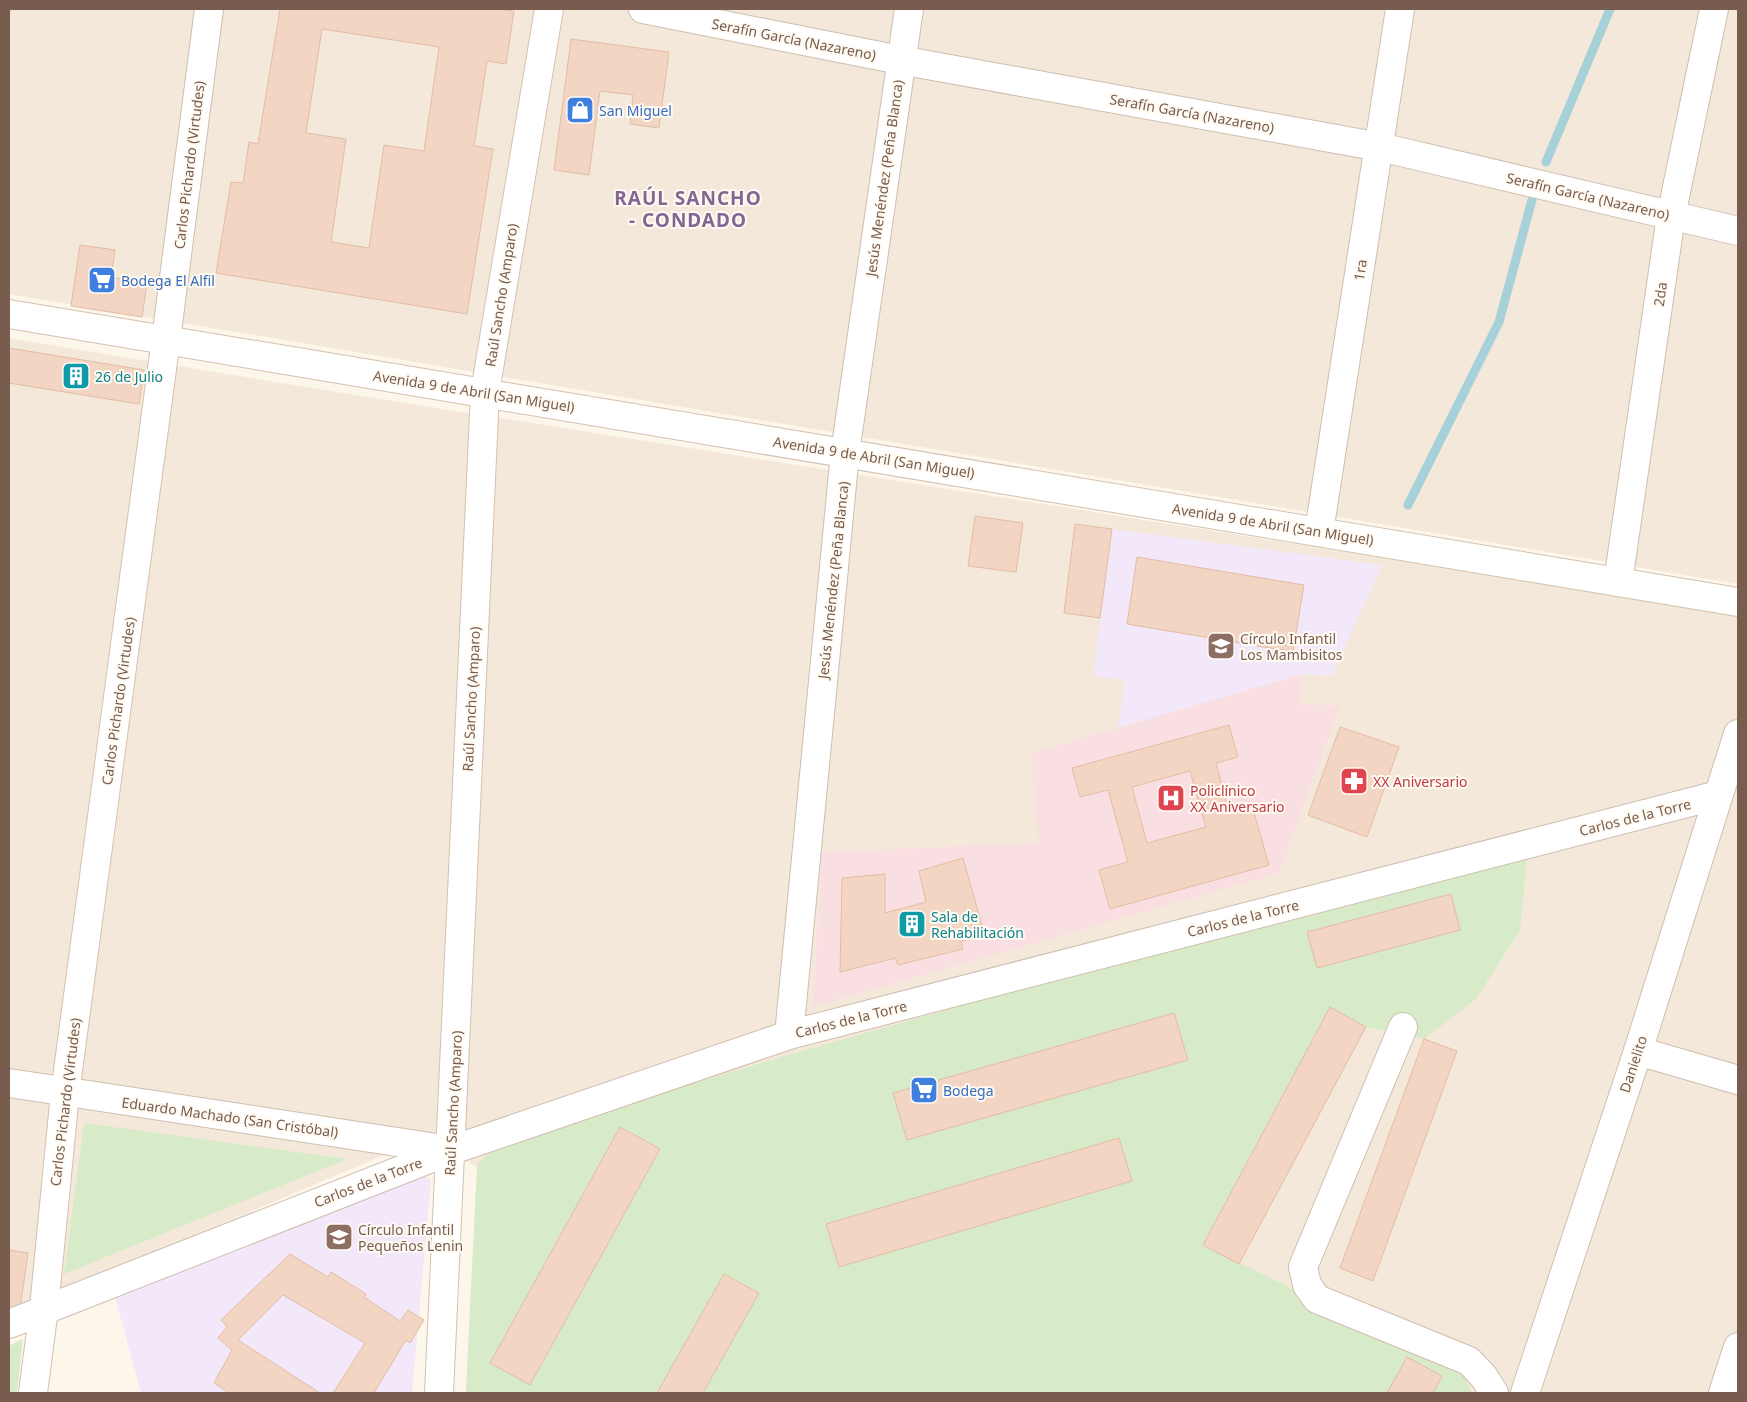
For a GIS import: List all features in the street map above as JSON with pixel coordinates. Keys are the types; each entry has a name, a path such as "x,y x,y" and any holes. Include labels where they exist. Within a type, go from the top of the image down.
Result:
{"street":[{"name":"Carlos Pichardo (Virtudes)","path":"33,1393 44,1308 65,1093 209,9"},
{"name":"Raúl Sancho (Amparo)","path":"439,1393 452,1150 485,392 549,9"},
{"name":"Serafín García (Nazareno)","path":"643,9 900,60 1380,147 1738,230"},
{"name":"Jesús Menéndez (Peña Blanca)","path":"789,1034 845,453 900,60 909,9"},
{"name":"1ra","path":"1319,532 1400,9"},
{"name":"2da","path":"1618,582 1672,216 1714,9"},
{"name":"Avenida 9 de Abril (San Miguel)","path":"9,314 1738,602"},
{"name":"Danielito","path":"1525,1393 1638,1051 1738,734"},
{"name":"Carlos de la Torre","path":"9,1324 44,1308 452,1150 789,1034 1718,795"},
{"path":"1403,1027 1303,1267 1307,1285 1317,1299 1469,1361 1484,1377 1494,1393"},
{"path":"1638,1051 1738,1080"},
{"name":"Eduardo Machado (San Cristóbal)","path":"9,1083 65,1093 452,1150"},
{"path":"1723,1393 1738,1347"}],"shaded area":[{"path":"9,9 1738,9 1738,584 9,294"},
{"path":"9,338 367,397 1738,614 1738,1393 466,1393 477,1167 429,1136 9,1314"},
{"name":"Círculo Infantil Los Mambisitos","path":"1112,529 1382,565 1332,676 1303,674 1118,728 1125,680 1093,676"},
{"name":"Policlínico XX Aniversario","path":"1303,674 1298,704 1340,706 1279,873 813,1007 822,852 1039,843 1031,753"},
{"name":"Círculo Infantil Pequeños Lenin","path":"417,1170 431,1181 412,1393 141,1393 114,1293"}],"green space":[{"path":"1527,858 1520,930 1476,999 1424,1039 1366,1027 1330,1008 1203,1245 1463,1372 1472,1393 466,1393 477,1166 499,1141 778,1058 1177,944"},
{"path":"84,1123 347,1159 64,1274"},
{"path":"23,1339 17,1393 9,1393 9,1346"}],"building":[{"path":"280,9 499,9 514,11 506,64 487,61 474,146 493,149 467,314 216,273 231,182 243,183 249,142 258,144","holes":["322,29 439,47 424,151 384,145 369,248 331,242 346,139 306,133"]},
{"name":"San Miguel","path":"571,39 669,52 659,128 630,124 633,95 600,91 589,175 554,170"},
{"name":"Bodega El Alfil","path":"80,245 115,250 111,277 147,283 142,317 71,306"},
{"name":"26 de Julio","path":"9,348 144,370 139,404 9,383"},
{"path":"975,516 1023,523 1016,572 968,566"},
{"path":"1075,524 1112,529 1100,618 1064,613"},
{"path":"1137,557 1304,585 1293,652 1127,624"},
{"path":"1229,725 1238,757 1216,763 1228,808 1251,802 1269,865 1110,909 1099,870 1128,862 1108,790 1080,797 1072,768","holes":["1190,771 1206,827 1147,843 1132,787"]},
{"name":"XX Aniversario","path":"1340,727 1399,747 1367,837 1308,815"},
{"name":"Sala de Rehabilitación","path":"963,858 985,936 961,941 963,949 898,965 895,958 840,972 842,878 885,874 885,913 926,902 919,871"},
{"path":"1451,894 1460,930 1317,968 1307,932"},
{"path":"1330,1007 1366,1027 1239,1264 1203,1245"},
{"path":"1174,1013 1188,1060 907,1140 893,1093"},
{"path":"1424,1039 1457,1051 1373,1281 1340,1268"},
{"path":"620,1127 660,1149 530,1385 490,1363"},
{"path":"1119,1138 1132,1181 839,1267 826,1224"},
{"path":"9,1250 28,1253 20,1309 9,1314"},
{"path":"290,1254 328,1277 331,1272 366,1294 364,1297 400,1321 408,1310 424,1320 410,1343 406,1340 374,1393 333,1393 365,1343 283,1295 238,1340 320,1393 229,1393 214,1383 232,1350 218,1338 227,1327 221,1320"},
{"path":"724,1274 759,1293 703,1393 657,1393"},
{"path":"1407,1357 1442,1376 1433,1393 1387,1393"}],"waterway":[{"path":"1546,162 1610,9"},
{"path":"1408,505 1499,322 1532,200"}],"place":[{"name":"San Miguel","path":"580,110"},
{"name":"Bodega El Alfil","path":"102,280"},
{"name":"26 de Julio","path":"76,376"},
{"name":"Círculo Infantil Los Mambisitos","path":"1221,646"},
{"name":"XX Aniversario","path":"1354,781"},
{"name":"Policlínico XX Aniversario","path":"1171,798"},
{"name":"Sala de Rehabilitación","path":"912,924"},
{"name":"Bodega","path":"924,1090"},
{"name":"Círculo Infantil Pequeños Lenin","path":"339,1237"}],"district":[{"name":"RAÚL SANCHO - CONDADO","path":"688,209"}]}
